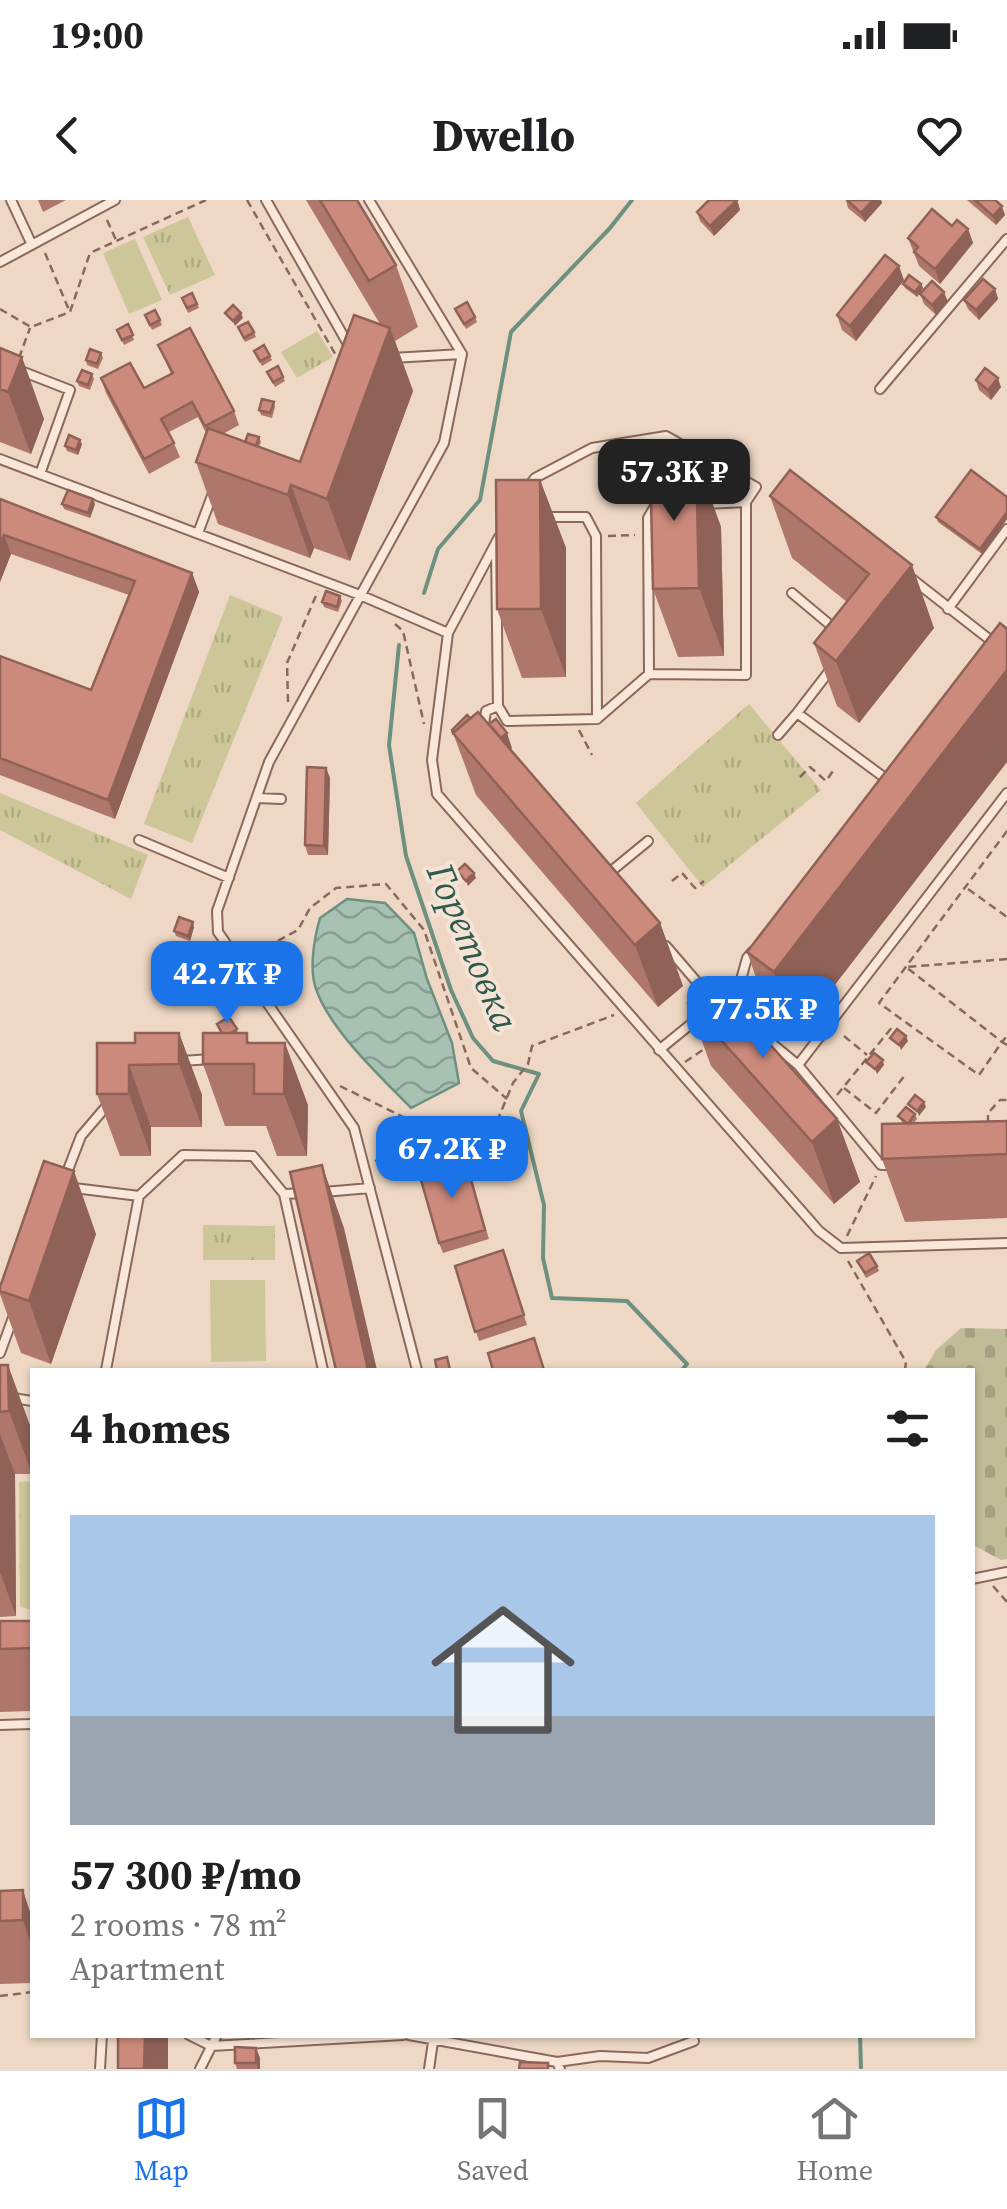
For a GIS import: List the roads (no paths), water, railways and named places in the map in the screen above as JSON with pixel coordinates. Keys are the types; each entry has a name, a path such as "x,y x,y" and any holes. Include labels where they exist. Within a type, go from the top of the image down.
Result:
{"lane":[{"path":"11,200 36,243"},
{"path":"0,262 114,200"},
{"path":"266,200 358,360"},
{"path":"370,200 462,354 444,443 269,762 217,911 218,932 354,1128 416,1368"},
{"path":"880,389 1007,239"},
{"path":"376,359 462,354"},
{"path":"15,368 70,390 40,474"},
{"path":"524,493 536,478 592,448 666,436 769,494"},
{"path":"0,458 323,580 448,633"},
{"path":"198,533 216,484"},
{"path":"496,544 498,706 507,721 598,720 648,674 746,674 746,502 756,487"},
{"path":"690,504 746,502"},
{"path":"648,674 648,518 653,506 672,505"},
{"path":"527,517 586,517 596,536 598,720"},
{"path":"948,610 1007,529"},
{"path":"502,530 448,633 432,760 438,794 819,1232 841,1248 1007,1243"},
{"path":"904,573 1007,653"},
{"path":"792,593 836,631"},
{"path":"979,656 990,640"},
{"path":"778,735 840,657"},
{"path":"489,732 483,722 486,711 498,706"},
{"path":"797,713 885,778"},
{"path":"873,793 896,763"},
{"path":"798,1065 1007,794"},
{"path":"257,798 281,799"},
{"path":"139,840 229,878"},
{"path":"606,876 648,841"},
{"path":"593,862 618,890"},
{"path":"654,933 726,1016"},
{"path":"738,994 747,958 758,943"},
{"path":"659,1050 716,1004 768,980 780,964"},
{"path":"232,974 241,968"},
{"path":"758,1032 798,1065 881,1165 899,1165"},
{"path":"284,1054 302,1052"},
{"path":"177,1062 230,1058"},
{"path":"118,1093 81,1136 62,1186 138,1196"},
{"path":"106,1368 138,1196 183,1155 253,1156 284,1194 323,1368"},
{"path":"284,1194 370,1188"},
{"path":"0,1352 15,1312"},
{"path":"0,1396 30,1401"},
{"path":"975,1578 1007,1572"},
{"path":"0,1725 30,1724"},
{"path":"100,2069 102,2038"},
{"path":"195,2038 212,2046 353,2038"},
{"path":"200,2069 216,2038"},
{"path":"418,2038 559,2065 600,2056 648,2058 694,2041"},
{"path":"429,2069 433,2042"}],"water":[{"path":"347,899 385,903 414,933 452,1043 459,1083 411,1108 344,1036 316,989 313,954 320,918"}],"waterway":[{"name":"Горетовка","path":"424,593 438,549 480,500 511,332 632,200"},
{"name":"Горетовка","path":"399,645 389,745 406,856 451,990 473,1038 493,1061 539,1074 521,1111 544,1205 543,1258 552,1298 627,1301 687,1364 684,1368"},
{"name":"Горетовка","path":"860,2038 861,2069"}]}
